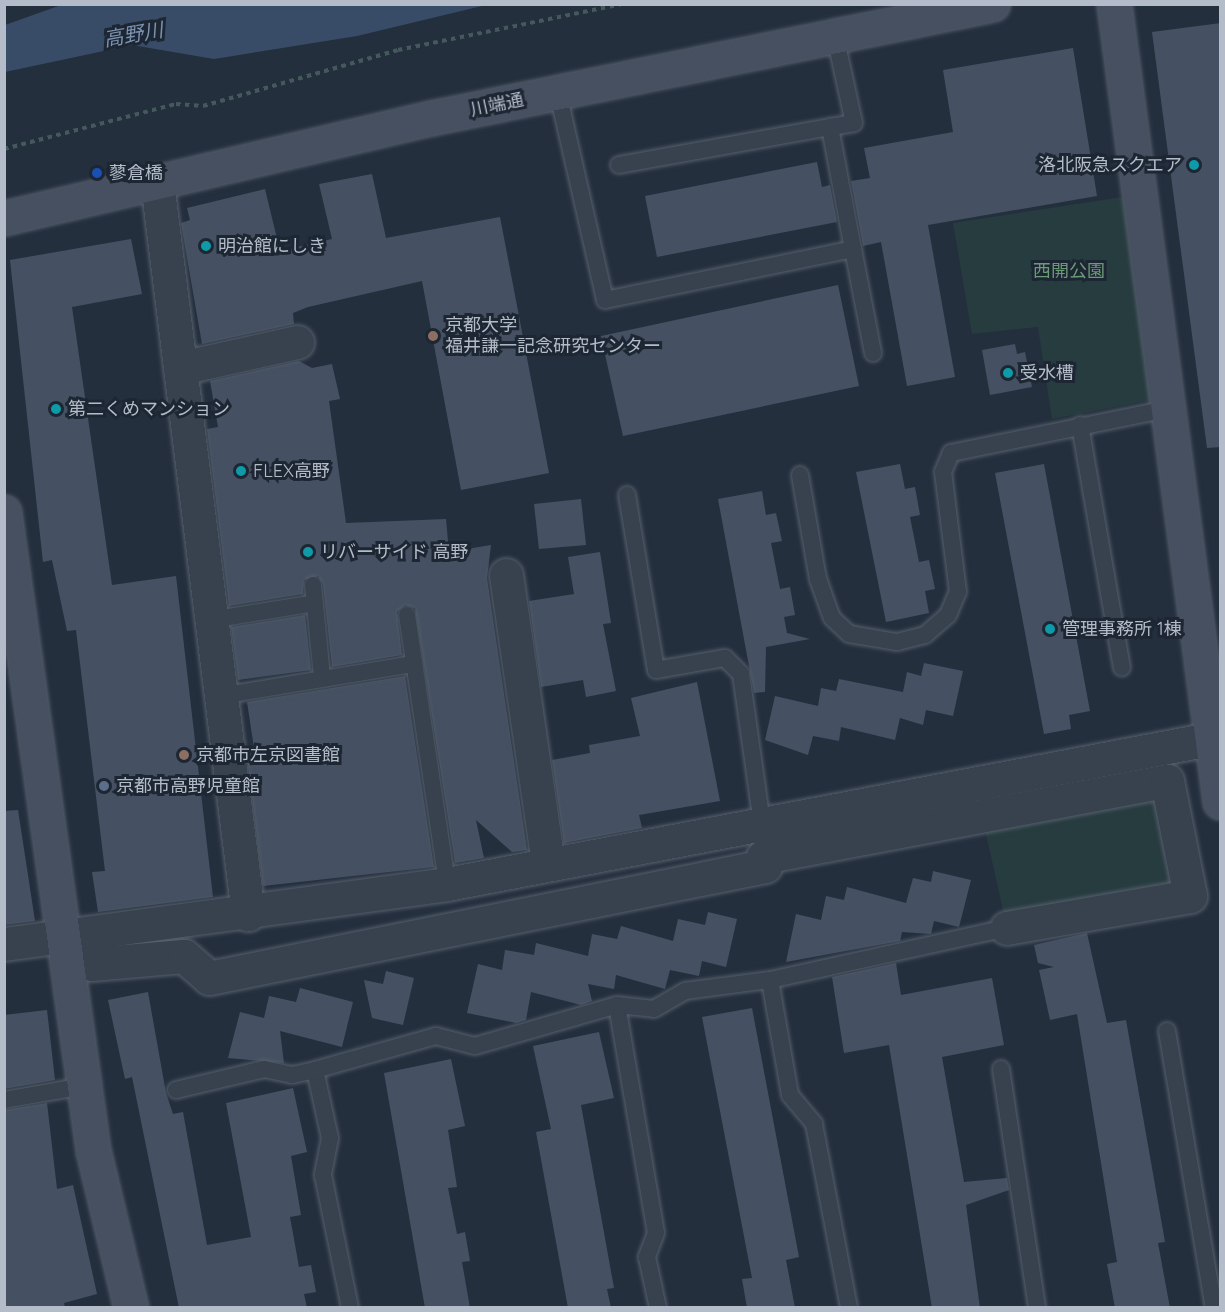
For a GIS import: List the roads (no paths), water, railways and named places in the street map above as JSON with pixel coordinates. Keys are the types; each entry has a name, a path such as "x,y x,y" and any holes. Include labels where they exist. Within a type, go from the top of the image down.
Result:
{"street":[{"name":"川端通","path":"4,218 558,93 993,4"},
{"path":"1114,4 1172,408 1216,738 1221,801"},
{"path":"157,182 248,914"},
{"path":"180,368 297,342"},
{"path":"4,512 61,937 93,1149 131,1308"},
{"path":"506,575 548,864"},
{"path":"4,944 248,914 447,884 1216,738"},
{"path":"92,964 184,956 209,978 765,866 763,857 1167,781 1190,896 1007,928"}],"lane":[{"path":"619,165 854,123 835,36"},
{"path":"558,93 605,300 853,249"},
{"path":"830,127 873,353"},
{"path":"800,475 819,579 832,618 849,634 897,642 925,635 948,615 958,592 943,472 951,453 1172,408"},
{"path":"1080,425 1122,667"},
{"path":"627,495 656,670 725,658 741,674 762,824"},
{"path":"313,585 322,676"},
{"path":"210,620 315,603"},
{"path":"407,615 447,884"},
{"path":"220,696 322,676 414,664"},
{"path":"176,1090 264,1069 292,1075 436,1036 475,1046 617,1005 654,1009 685,991 770,980 1007,928"},
{"path":"770,980 790,1095 814,1124 849,1308"},
{"path":"617,1005 656,1233 647,1257 658,1308"},
{"path":"1167,1031 1214,1308"},
{"path":"1001,1069 1038,1308"},
{"path":"315,1070 330,1138 323,1175 350,1308"},
{"path":"4,1100 84,1086"}],"water":[{"name":"高野川","path":"64,4 486,5 357,36 214,59 132,45 5,72 5,25"}],"place":[{"name":"洛北阪急スクエア","path":"1194,165"},
{"name":"蓼倉橋","path":"97,173"},
{"name":"明治館にしき","path":"206,246"},
{"name":"京都大学 福井謙一記念研究センター","path":"433,336"},
{"name":"受水槽","path":"1008,373"},
{"name":"第二くめマンション","path":"56,409"},
{"name":"FLEX高野","path":"241,471"},
{"name":"リバーサイド 高野","path":"308,552"},
{"name":"管理事務所 1棟","path":"1050,629"},
{"name":"京都市左京図書館","path":"184,755"},
{"name":"京都市高野児童館","path":"104,786"}],"park label":[{"name":"西開公園","path":"1069,271"}]}
